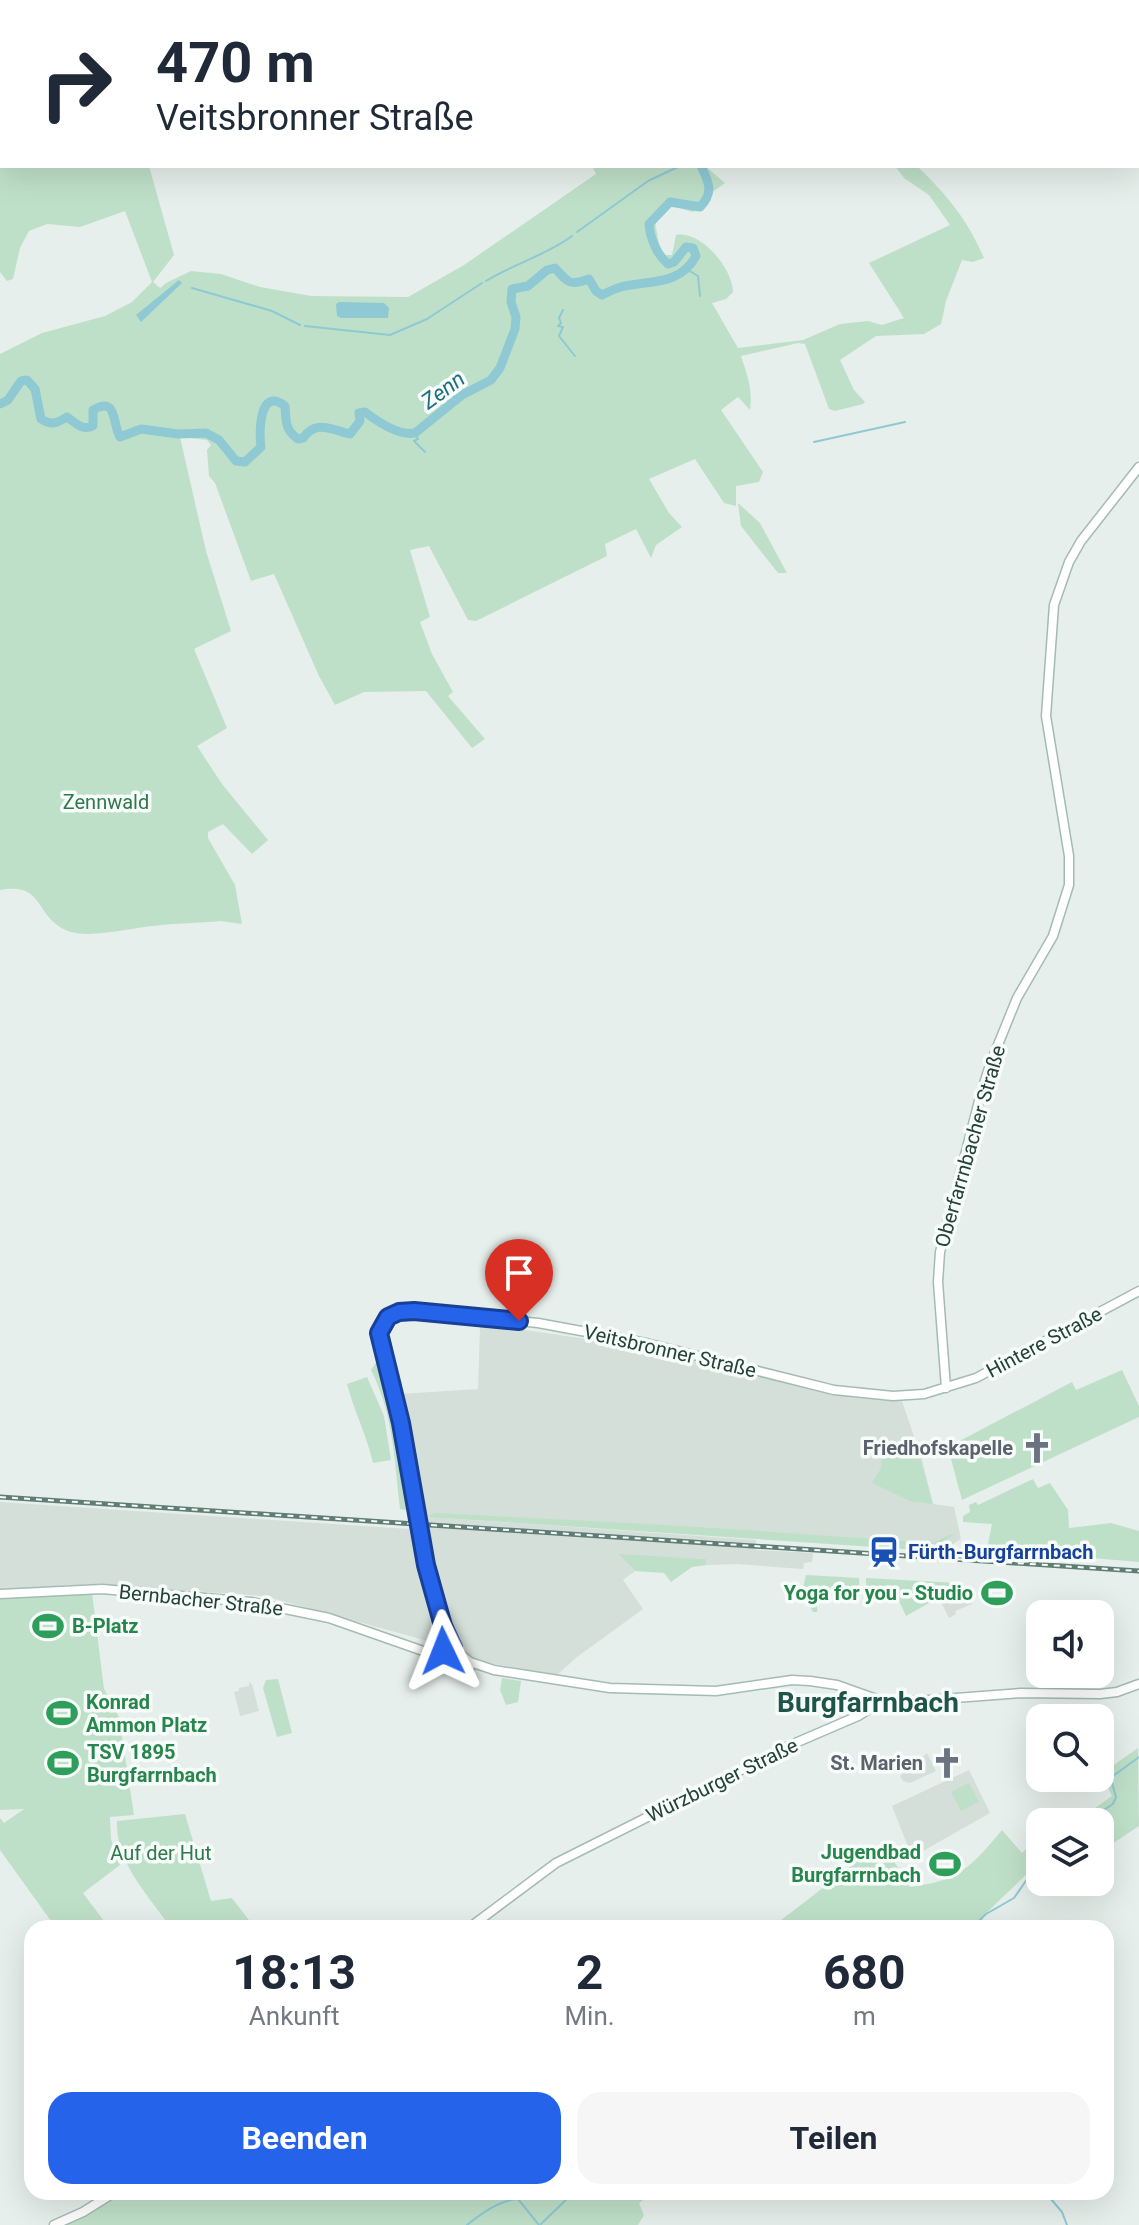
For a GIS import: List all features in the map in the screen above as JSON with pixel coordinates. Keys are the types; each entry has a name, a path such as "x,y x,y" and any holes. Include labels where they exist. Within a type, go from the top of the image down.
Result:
{"street":[{"name":"Oberfarrnbacher Straße","path":"946,1388 938,1282 940,1252 991,1062 1017,998 1053,936 1069,885 1069,856 1046,716 1054,605 1069,562 1081,541 1139,467"},
{"name":"Hintere Straße","path":"946,1388 976,1378 1139,1291"},
{"name":"Veitsbronner Straße","path":"447,1651 421,1537 401,1423 379,1333 383,1322 392,1314 414,1311 538,1323 618,1338 854,1394 910,1396 946,1388"},
{"name":"Bernbacher Straße","path":"0,1594 102,1589 251,1602 329,1618 426,1652 447,1651"},
{"path":"447,1651 459,1671 465,1672 470,1665"},
{"path":"447,1651 470,1665 609,1688 716,1691 803,1680 829,1683 882,1701"},
{"name":"Würzburger Straße","path":"480,1920 567,1857 790,1745 866,1712 882,1701 1021,1693 1100,1694 1139,1684"},
{"path":"54,2225 102,2200"}],"shaded area":[{"path":"478,1323 607,1342 855,1398 902,1401 933,1504 954,1507 961,1539 950,1546 687,1526 429,1517 756,1540 756,1550 813,1553 812,1562 804,1563 803,1569 707,1565 706,1559 619,1555 635,1571 623,1580 643,1609 557,1675 472,1660 453,1645 432,1571 400,1394 478,1389"},
{"path":"0,1502 409,1529 433,1633 428,1641 264,1596 94,1584 0,1589"},
{"path":"967,1589 972,1604 955,1611 956,1614 949,1618 941,1602"},
{"path":"249,1682 259,1711 240,1716 234,1692 249,1686"},
{"path":"927,1753 936,1771 910,1783 903,1781 900,1776"},
{"path":"969,1770 990,1813 916,1855 907,1844 892,1806"}],"green space":[{"name":"Zennwald","path":"0,168 150,168 174,255 153,282 160,288 191,271 221,274 260,287 311,296 408,297 464,265 596,174 593,168 707,168 725,183 711,193 705,208 692,212 671,205 655,222 660,249 665,255 672,255 676,235 686,235 705,245 722,263 733,292 726,299 712,303 738,348 803,340 840,324 868,321 882,325 904,318 869,263 950,225 929,195 904,178 896,168 919,168 928,177 964,220 984,258 973,262 962,260 946,301 941,324 924,334 876,336 840,360 854,390 865,402 863,404 835,411 829,409 805,344 741,356 750,389 750,410 738,397 721,410 763,472 759,482 736,486 736,506 724,503 695,459 649,479 669,513 682,527 656,545 651,558 636,529 605,544 607,556 476,621 468,620 429,546 410,550 430,617 420,622 432,654 453,692 448,696 485,739 472,748 426,691 364,692 335,705 274,574 251,581 215,483 209,476 207,450 211,445 207,440 180,437 206,551 231,631 194,649 227,728 197,746 222,784 268,840 252,854 223,824 208,832 208,838 235,885 242,924 221,921 98,933 68,931 49,918 33,896 25,891 0,890 0,354 42,333 105,316 132,302 152,282 125,211 80,227 47,224 29,231 20,248 13,279 7,281 0,272"},
{"path":"738,503 760,523 787,573 778,573 741,526"},
{"path":"377,1361 382,1364 400,1441 410,1511 400,1509 389,1421 371,1370"},
{"path":"1122,1370 1139,1406 1139,1417 962,1500 950,1446 1072,1382 1076,1390"},
{"path":"367,1377 384,1416 391,1460 373,1463 347,1384"},
{"path":"882,1449 918,1451 933,1504 910,1501 872,1483 881,1468"},
{"path":"1033,1479 1038,1488 1050,1483 1068,1510 1069,1528 1111,1523 1139,1531 1139,1562 987,1549 992,1524 963,1522 963,1516 970,1512 969,1505 976,1502 978,1505"},
{"path":"435,1513 933,1543 956,1534 932,1548 921,1547 919,1550 427,1517"},
{"path":"618,1554 706,1559 707,1565 692,1567 671,1582 664,1573 635,1571"},
{"path":"806,1575 859,1578 860,1596 818,1594 817,1612 813,1612 802,1592"},
{"path":"866,1578 961,1585 906,1616 894,1590 866,1590"},
{"name":"TSV 1895 Burgfarrnbach","path":"92,1593 104,1689 119,1717 134,1815 110,1817 111,1839 120,1865 83,1893 103,1920 50,1920 0,1850 0,1818 4,1823 24,1809 0,1810 0,1598"},
{"path":"502,1678 521,1681 518,1702 506,1705 500,1690"},
{"path":"278,1679 292,1733 277,1737 263,1688 266,1680"},
{"path":"1138,1748 1139,1826 1114,1843 1114,1808 1095,1808 1112,1796 1110,1792 1114,1792 1114,1765"},
{"path":"969,1783 979,1802 961,1811 951,1792"},
{"name":"Auf der Hut","path":"185,1814 211,1901 232,1898 249,1920 165,1920 127,1864 118,1836 117,1821"},
{"path":"1002,1830 1022,1853 1026,1849 1026,1875 982,1917 983,1920 781,1920 868,1853 879,1866 892,1858 910,1887 941,1881 972,1863"},
{"path":"110,2200 643,2200 639,2203 644,2215 638,2225 63,2225"}],"water":[{"path":"179,280 182,283 141,322 136,315"},
{"path":"384,303 389,308 388,318 341,318 337,316 336,304"}],"waterway":[{"path":"577,232 648,181 676,168"},
{"name":"Zenn","path":"0,404 8,400 21,381 27,380 35,389 41,419 48,422 67,417 86,428 93,426 93,410 107,406 113,413 120,437 141,429 178,434 206,433 219,440 236,461 245,462 261,447 262,413 270,402 276,401 285,406 288,429 298,439 318,428 350,434 360,421 359,413 365,412 395,430 415,433 462,395 491,380 500,368 515,329 512,289 528,286 547,270 555,268 570,282 589,279 602,295 621,287 673,277 689,266 696,256 693,248 686,247 674,262 668,264 655,246 649,224 670,202 700,207 709,192 702,168"},
{"path":"486,281 572,236"},
{"path":"688,270 698,276 700,296"},
{"path":"305,326 390,335 427,319 482,283"},
{"path":"192,288 272,311 300,325"},
{"path":"563,310 559,318 561,323 558,326 563,327 559,336 575,356"},
{"path":"814,442 905,422"},
{"path":"415,433 418,439 414,441 425,452"},
{"path":"1107,1808 1116,1797 1111,1780 1113,1776 1139,1757"},
{"path":"980,1920 1014,1898 1026,1881"},
{"path":"467,2225 485,2212 511,2200"},
{"path":"519,2200 539,2225"},
{"path":"541,2224 566,2200"},
{"path":"1052,2200 1062,2212 1067,2225"}],"railway":[{"path":"0,1497 1139,1571"}],"place":[{"name":"Friedhofskapelle","path":"1037,1448"},
{"name":"Fürth-Burgfarrnbach","path":"884,1552"},
{"name":"Yoga for you - Studio","path":"997,1593"},
{"name":"B-Platz","path":"48,1626"},
{"name":"Konrad Ammon Platz","path":"62,1713"},
{"name":"TSV 1895 Burgfarrnbach","path":"63,1763"},
{"name":"St. Marien","path":"947,1763"},
{"name":"Jugendbad Burgfarrnbach","path":"945,1864"}],"district":[{"name":"Burgfarrnbach","path":"868,1702"}],"route":[{"path":"443,1651 453,1648 443,1626 426,1565 401,1423 379,1333 388,1317 407,1311 519,1321"}]}
